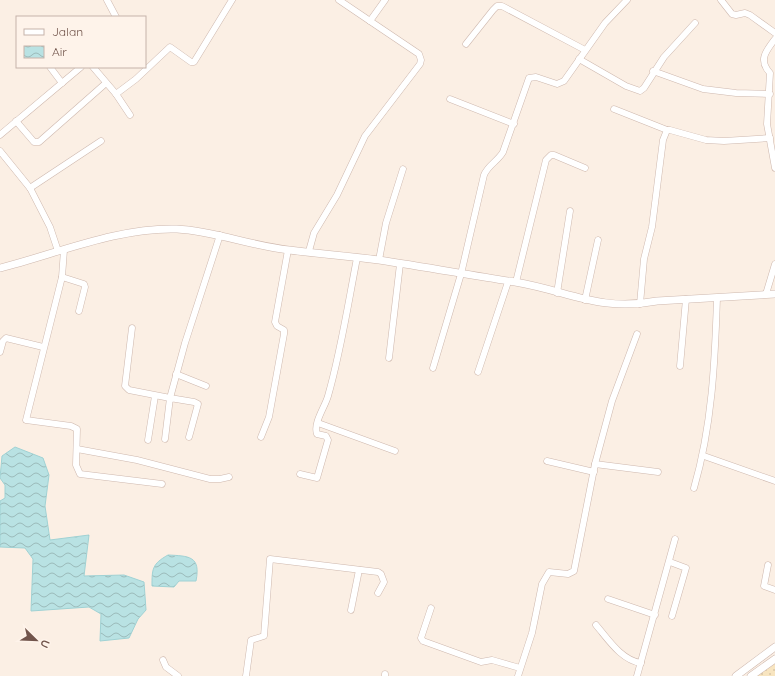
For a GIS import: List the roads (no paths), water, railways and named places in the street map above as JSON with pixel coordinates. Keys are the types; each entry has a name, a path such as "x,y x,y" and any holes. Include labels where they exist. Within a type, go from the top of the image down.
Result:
{"street":[{"path":"107,0 115,16"},
{"path":"116,94 136,79 170,47 191,62 194,62 232,0"},
{"path":"309,251 314,232 337,195 365,136 420,64 421,60 419,54 339,0"},
{"path":"370,21 385,0"},
{"path":"502,6 506,0"},
{"path":"433,368 461,274 484,175 488,167 499,159 503,152 529,78 533,76 560,84 605,23 625,0"},
{"path":"721,0 732,14 736,15 745,13 750,15 775,33"},
{"path":"466,44 497,6 502,6 585,50"},
{"path":"579,59 636,91 640,91 644,88 653,71 674,45 696,23"},
{"path":"775,39 768,48 763,62 764,66 773,73 767,124 775,168"},
{"path":"51,68 62,83"},
{"path":"0,135 80,68"},
{"path":"94,68 116,94 130,115"},
{"path":"653,71 703,89 736,93 770,94"},
{"path":"16,121 34,142 39,142 106,83"},
{"path":"450,99 514,124"},
{"path":"614,109 667,130 706,140 718,141 770,138"},
{"path":"640,304 644,260 652,227 663,140 667,130"},
{"path":"30,188 101,141"},
{"path":"0,152 30,188 61,251 62,277 43,347 26,419 28,422 76,428 78,431 76,465 80,474 162,484"},
{"path":"516,282 546,160 551,155 554,155 585,168"},
{"path":"378,260 386,223 403,169"},
{"path":"557,293 570,211"},
{"path":"0,268 121,236 165,229 190,230 288,250 309,251 378,260 508,282 516,282 585,300 618,305 640,304 657,301 775,294"},
{"path":"165,439 170,398 176,374 220,235"},
{"path":"585,300 598,240"},
{"path":"261,437 269,417 284,334 284,330 277,326 275,322 288,250"},
{"path":"300,474 315,479 318,476 328,440 326,436 317,434 316,428 328,398 339,353 357,258"},
{"path":"389,358 400,264"},
{"path":"766,294 775,264"},
{"path":"62,277 84,284 85,287 79,311"},
{"path":"478,372 508,282"},
{"path":"694,488 704,456 712,389 717,298"},
{"path":"680,366 686,299"},
{"path":"132,328 125,386 130,390 198,404 189,437"},
{"path":"518,676 532,633 542,584 546,576 549,572 568,574 574,571 594,472 594,464 612,401 637,334"},
{"path":"0,352 3,341 6,338 43,347"},
{"path":"176,374 206,386"},
{"path":"148,440 155,396"},
{"path":"318,423 395,451"},
{"path":"77,449 136,460 210,479 229,477"},
{"path":"704,456 775,481"},
{"path":"547,461 594,472"},
{"path":"594,464 658,472"},
{"path":"637,676 670,562 675,539"},
{"path":"246,676 251,640 264,636 270,559 381,574 384,582 378,593"},
{"path":"670,562 686,568 672,616"},
{"path":"768,565 764,586 775,590"},
{"path":"350,610 359,570"},
{"path":"608,599 655,615"},
{"path":"431,608 421,638 423,641 481,662 492,660 520,668"},
{"path":"596,625 621,653 630,659 641,663"},
{"path":"736,676 775,647"},
{"path":"751,676 775,659"},
{"path":"163,660 166,667 178,676"}],"water":[{"path":"15,447 43,458 49,475 45,506 50,540 89,535 84,576 124,575 144,582 146,610 138,619 129,638 100,641 101,614 89,607 31,611 33,559 25,548 0,547 0,501 5,498 5,485 0,478 2,456"},
{"path":"168,555 182,556 192,559 197,567 196,581 179,581 174,587 152,586 152,575 156,564"}]}
